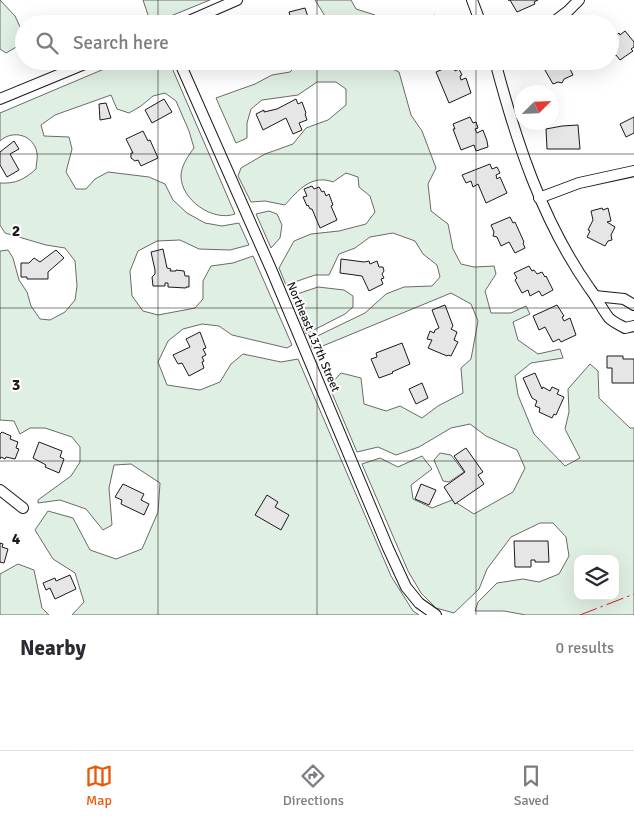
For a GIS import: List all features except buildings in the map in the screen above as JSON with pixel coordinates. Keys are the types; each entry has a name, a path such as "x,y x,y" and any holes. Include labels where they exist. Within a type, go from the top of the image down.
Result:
{"street":[{"path":"203,15 237,0"},
{"path":"472,0 478,15"},
{"path":"563,15 579,0"},
{"path":"0,99 70,70"},
{"name":"Northeast 137th Street","path":"183,70 271,269 391,556 406,587 419,603 436,615"},
{"path":"497,70 510,116 539,198 556,233 573,264 610,319 625,328 634,326"},
{"path":"539,198 579,184 634,171"},
{"path":"596,296 624,299 634,305"},
{"path":"0,490 23,508"}],"green space":[{"path":"0,0 15,16 15,48 6,53 0,49"},
{"path":"143,0 210,0 173,15 148,15"},
{"path":"315,0 351,0 356,9 375,15 324,15"},
{"path":"102,70 173,70 235,214 226,216 208,212 192,201 186,193 182,185 181,172 185,161 194,148 176,101 165,93 153,96 129,113 117,109 111,95 55,115 41,125 44,136 69,137 72,149 66,172 76,189 86,189 95,179 108,172 149,177 165,184 173,200 187,213 205,223 222,226 239,223 249,245 230,250 199,249 180,240 157,241 138,251 130,271 132,296 143,311 158,315 195,308 203,299 203,281 211,266 233,263 253,256 292,345 287,348 232,335 219,326 202,324 183,329 168,341 158,362 167,385 200,390 220,382 231,364 243,354 281,362 298,359 391,576 413,611 419,615 72,615 84,602 75,573 53,559 35,530 48,511 73,518 90,550 116,559 142,549 158,512 160,483 131,464 114,465 109,488 112,525 103,530 86,509 60,500 38,503 38,500 71,476 80,462 80,447 72,437 45,428 30,428 20,434 14,421 0,420 0,251 8,250 13,258 19,280 27,292 31,306 40,319 50,320 65,312 75,300 77,286 75,261 65,248 46,245 5,233 0,225 0,183 16,182 28,176 36,169 37,153 32,142 22,136 11,135 0,141 0,113"},
{"path":"292,70 395,70 399,72 411,115 422,131 436,168 428,184 431,211 448,224 453,249 461,264 474,267 494,266 496,274 485,291 491,313 511,313 526,306 530,314 513,322 518,340 538,354 560,349 563,358 531,363 515,376 518,395 534,434 565,466 580,458 565,429 569,412 568,389 590,364 598,371 599,398 630,428 634,428 634,615 526,615 504,611 475,611 478,602 497,583 523,579 539,582 559,574 569,556 566,537 553,523 540,523 511,537 487,569 479,589 454,613 436,608 421,593 408,571 362,464 380,458 398,467 422,456 432,469 411,485 413,499 432,508 452,500 474,514 513,492 525,468 517,450 486,436 470,424 451,428 419,447 396,455 378,447 357,452 329,386 341,373 361,378 364,404 386,411 400,406 422,418 438,406 463,393 461,368 471,359 478,321 471,304 451,293 313,350 309,340 365,313 386,294 404,287 432,286 440,277 437,265 423,254 415,241 393,233 370,237 355,248 339,254 329,275 315,275 286,285 279,268 294,241 311,234 339,231 366,224 375,212 370,196 359,187 358,177 346,173 333,182 318,180 306,185 285,205 265,201 251,202 238,176 241,168 265,154 293,144 306,128 328,120 346,105 346,89 336,82 317,82 298,95 262,100 251,109 247,123 247,138 236,143 216,98 255,84 272,75"},
{"path":"269,211 277,214 282,225 280,238 271,248 256,214"},
{"path":"318,287 344,290 353,296 353,307 345,314 306,334 291,296"},
{"path":"440,453 451,455 464,472 449,482 443,481 434,460"},
{"path":"18,564 34,570 42,608 49,615 0,615 0,574"}],"power":[{"path":"580,615 634,594"}]}
